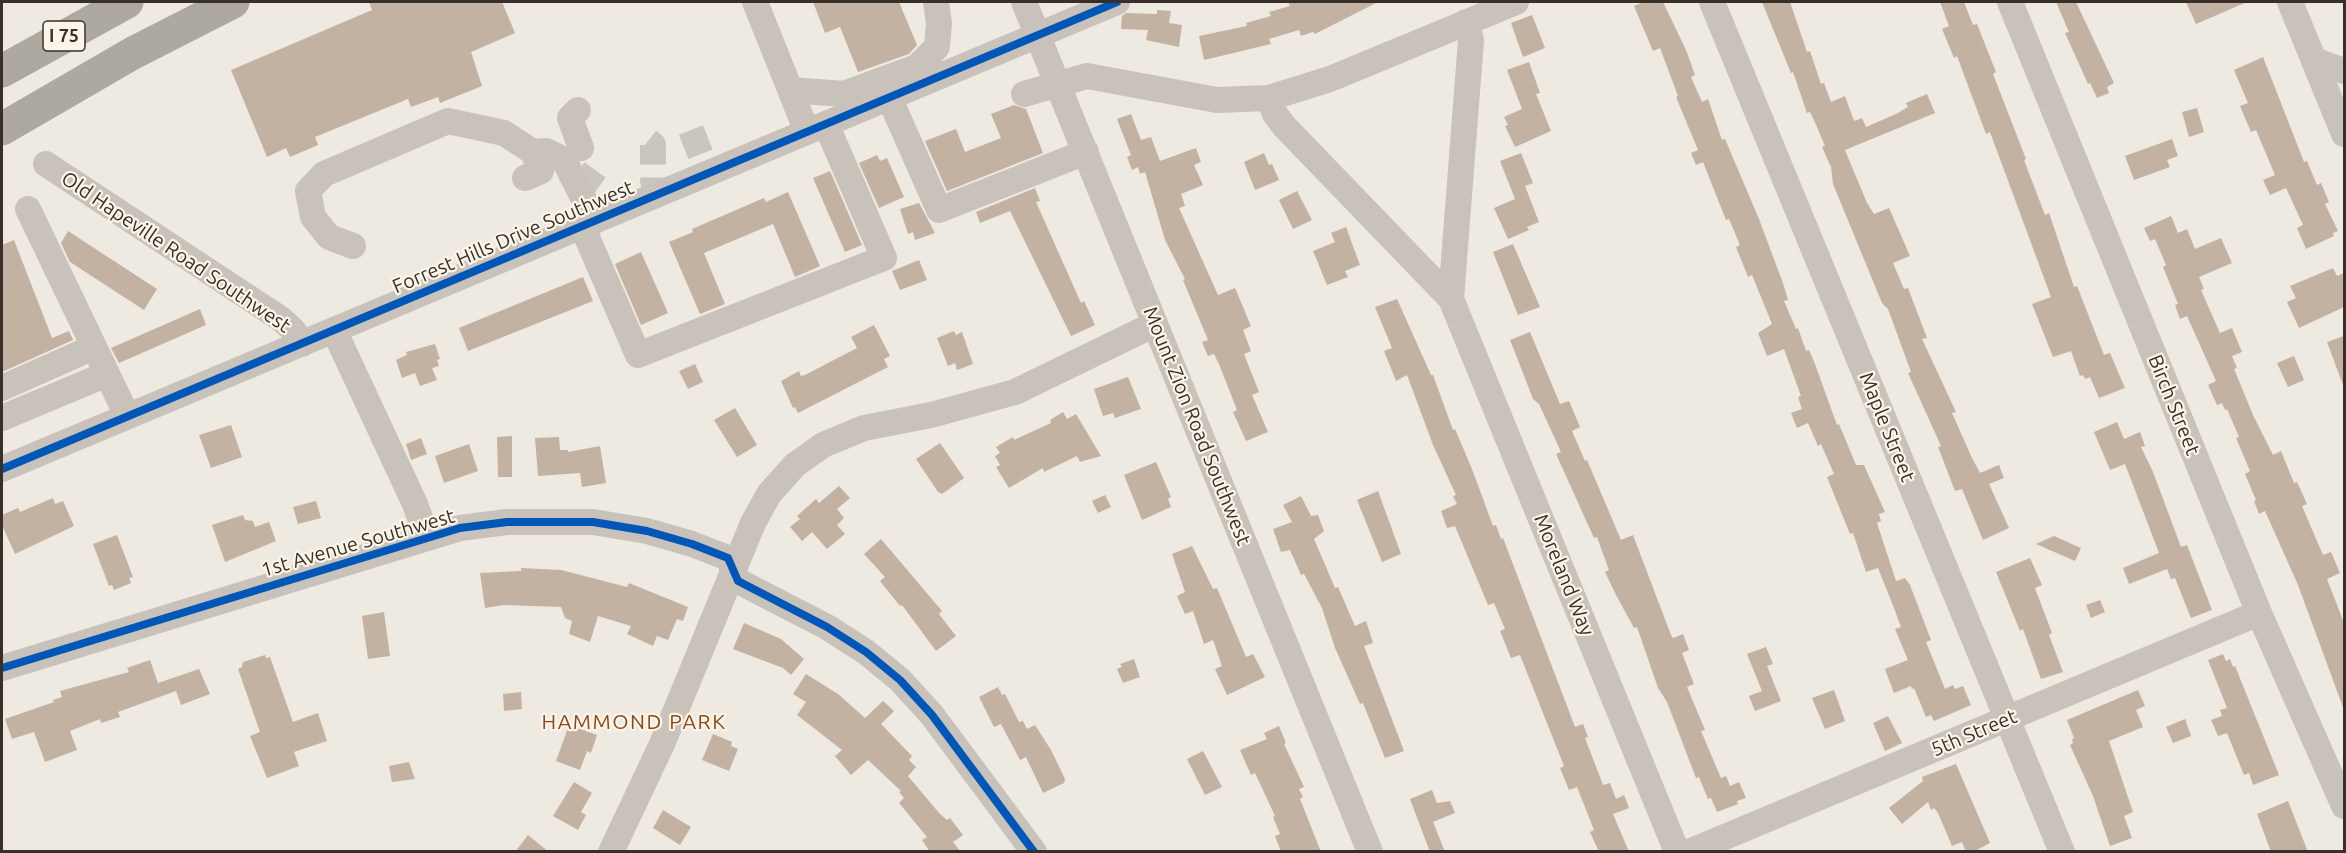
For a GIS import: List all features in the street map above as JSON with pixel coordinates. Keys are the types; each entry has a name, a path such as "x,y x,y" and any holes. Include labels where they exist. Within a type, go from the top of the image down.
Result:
{"highway":[{"name":"I 75","path":"2,71 127,2"},
{"path":"2,129 133,53 233,2"}],"street":[{"path":"533,152 546,151 564,160 573,177 588,224 638,355 884,258 816,128 790,90 755,2"},
{"path":"790,90 844,94 917,67 938,47 939,23 936,2"},
{"name":"Mount Zion Road Southwest","path":"1024,2 1370,852"},
{"name":"Forrest Hills Drive Southwest","path":"2,469 1038,35 1085,8 1117,2"},
{"path":"1024,94 1057,82 1087,76 1217,100 1269,98 1330,79 1516,2"},
{"name":"Maple Street","path":"1712,2 2062,852"},
{"name":"Birch Street","path":"2010,2 2259,613 2344,806"},
{"path":"2290,2 2344,134"},
{"name":"Moreland Way","path":"1451,299 1471,40 1467,22"},
{"path":"2314,60 2344,71"},
{"path":"890,97 939,210 1086,152"},
{"name":"Moreland Way","path":"1269,98 1275,114 1284,126 1451,299 1677,852"},
{"path":"574,114 581,147"},
{"path":"353,246 329,237 313,217 308,191 324,174 448,121 504,133 533,152 541,171 525,178"},
{"name":"Old Hapeville Road Southwest","path":"46,164 281,319 293,330 302,344"},
{"path":"28,209 121,403 125,417"},
{"path":"611,852 662,744 753,523 769,494 795,465 823,445 864,428 931,415 1015,392 1155,324"},
{"path":"334,330 415,504 427,537"},
{"path":"2,388 94,347"},
{"path":"2,418 107,374"},
{"name":"1st Avenue Southwest","path":"2,668 460,528 507,522 593,522 646,531 692,544 728,558 738,581 827,627 866,652 900,680 932,715 1034,852"},
{"name":"5th Street","path":"1689,852 2259,613"}],"building":[{"path":"369,2 502,2 515,33 471,52 482,86 440,103 438,97 411,107 408,99 315,137 318,145 290,157 286,148 267,157 231,70 372,10"},
{"path":"813,2 899,2 917,45 909,54 858,72 840,27 825,33"},
{"path":"1288,2 1378,2 1315,34 1313,32 1301,36 1299,30 1269,39 1271,44 1204,60 1199,36 1247,26 1246,23 1271,16 1269,12 1290,6"},
{"path":"1643,2 1663,2 1686,50 1695,75 1691,77 1702,102 1708,99 1722,140 1725,139 1759,219 1784,286 1788,300 1784,301 1796,329 1798,328 1806,351 1809,350 1815,364 1837,425 1839,424 1856,465 1864,465 1885,512 1879,514 1881,521 1877,523 1896,581 1905,578 1910,585 1931,640 1926,642 1945,689 1953,685 1955,689 1963,686 1971,705 1934,721 1931,715 1926,717 1914,688 1912,689 1911,686 1894,693 1885,669 1908,660 1895,629 1901,627 1878,568 1866,572 1853,533 1850,534 1827,477 1834,474 1821,444 1818,446 1808,423 1797,428 1791,413 1802,409 1798,397 1801,396 1784,349 1767,356 1758,333 1772,324 1752,275 1748,277 1736,247 1740,245 1729,219 1726,220 1703,162 1696,165 1691,153 1698,150 1676,97 1678,96 1660,48 1653,51 1634,6"},
{"path":"1762,2 1790,2 1821,84 1824,83 1831,102 1845,96 1854,121 1862,118 1866,127 1896,114 1908,107 1906,103 1927,94 1935,113 1845,150 1867,203 1874,214 1889,208 1910,256 1893,263 1904,289 1908,288 1927,338 1922,339 1956,412 1952,413 1972,458 1980,473 1999,465 2004,478 1989,484 2009,528 1983,540 1962,489 1955,491 1938,447 1941,446 1908,373 1911,372 1888,309 1882,303 1833,184 1831,167 1822,147 1825,146 1810,112 1807,113 1793,72 1791,73"},
{"path":"1940,2 1964,2 1973,25 1977,24 1996,72 1993,74 2026,159 2024,160 2045,215 2049,213 2074,287 2077,286 2104,355 2110,353 2125,388 2099,398 2090,377 2085,379 2083,375 2080,376 2071,351 2053,357 2032,304 2051,297 1990,132 1986,134 1957,56 1954,58 1942,29 1949,26"},
{"path":"2056,2 2076,2 2114,83 2107,87 2109,93 2097,98 2090,83 2088,84 2065,33 2069,32"},
{"path":"2186,2 2247,2 2196,24"},
{"path":"1157,10 1171,11 1169,23 1182,25 1179,47 1146,40 1148,30 1121,29 1122,16 1126,13 1157,14"},
{"path":"1532,15 1545,48 1523,57 1511,23"},
{"path":"2263,57 2304,162 2307,161 2317,185 2321,183 2329,202 2325,204 2338,231 2333,233 2334,236 2306,249 2297,228 2303,225 2286,188 2270,195 2263,180 2275,175 2256,130 2251,132 2240,106 2248,103 2234,70"},
{"path":"1529,62 1540,93 1536,94 1551,131 1515,147 1505,126 1508,125 1504,117 1522,109 1507,70"},
{"path":"1014,105 1026,109 1043,153 947,191 925,141 956,129 965,152 1001,138 991,114"},
{"path":"2197,108 2204,132 2189,137 2182,112"},
{"path":"1131,114 1141,140 1151,137 1160,161 1196,148 1201,162 1194,165 1203,185 1181,194 1185,206 1179,208 1218,295 1235,288 1251,326 1243,330 1251,351 1244,354 1259,392 1252,395 1268,432 1246,441 1233,412 1237,410 1219,364 1214,354 1208,356 1202,342 1208,340 1183,280 1185,279 1165,240 1145,172 1140,174 1138,167 1132,170 1127,157 1131,155 1117,119"},
{"path":"2172,139 2178,156 2167,160 2170,167 2134,180 2125,156"},
{"path":"1264,153 1279,180 1255,190 1244,162"},
{"path":"1521,153 1533,183 1525,186 1539,222 1527,227 1529,230 1508,239 1494,208 1515,199 1500,161"},
{"path":"877,155 880,161 887,158 904,197 879,208 859,163"},
{"path":"830,171 862,245 845,252 813,178"},
{"path":"1035,188 1040,201 1036,202 1081,303 1084,301 1095,325 1071,336 1010,211 980,223 976,212"},
{"path":"1297,191 1312,220 1293,229 1279,200"},
{"path":"788,192 820,266 795,277 773,224 704,253 725,304 700,314 669,242 693,232 692,229 764,198 766,202"},
{"path":"919,203 935,233 915,240 913,232 908,234 900,209"},
{"path":"2171,216 2178,233 2187,229 2195,249 2221,238 2232,263 2199,277 2204,289 2201,290 2220,333 2232,328 2242,352 2232,356 2237,368 2234,369 2253,415 2273,455 2281,451 2294,483 2297,482 2307,504 2302,506 2323,555 2331,552 2340,573 2327,579 2344,623 2344,710 2298,585 2265,511 2259,514 2254,501 2256,500 2245,474 2250,471 2236,438 2239,437 2227,409 2225,410 2222,403 2217,405 2208,385 2216,381 2187,316 2180,319 2175,305 2178,304 2163,267 2166,265 2155,239 2150,241 2144,228"},
{"path":"1346,227 1360,265 1345,271 1348,277 1327,285 1313,251 1335,242 1331,233"},
{"path":"68,231 157,289 144,310 70,262 61,243"},
{"path":"14,240 52,338 69,331 73,340 2,372 2,245"},
{"path":"1513,244 1540,307 1518,315 1493,252"},
{"path":"641,252 668,313 641,325 615,264"},
{"path":"919,260 927,280 900,290 892,271"},
{"path":"2333,268 2337,276 2344,273 2344,307 2299,328 2287,302 2296,298 2290,286"},
{"path":"583,277 593,301 468,351 459,328"},
{"path":"1397,299 1431,375 1433,375 1493,526 1496,525 1501,539 1503,538 1575,727 1583,724 1588,737 1585,738 1603,785 1610,783 1616,799 1624,795 1629,808 1613,814 1629,852 1599,852 1590,832 1594,830 1577,787 1569,790 1560,768 1564,766 1520,655 1511,658 1500,631 1505,629 1494,603 1488,605 1455,526 1447,528 1441,511 1457,504 1453,496 1456,495 1433,445 1407,375 1396,381 1384,351 1392,348 1375,307"},
{"path":"200,309 206,325 119,363 111,348"},
{"path":"874,325 890,356 884,359 888,367 798,413 795,407 793,408 781,381 799,371 801,376 805,375 857,348 851,337"},
{"path":"954,331 956,335 962,332 973,364 957,370 955,363 948,366 937,338"},
{"path":"1530,332 1560,404 1569,401 1580,427 1572,431 1621,540 1633,535 1671,635 1673,638 1683,634 1689,650 1682,653 1694,684 1687,687 1705,730 1701,731 1721,778 1726,776 1730,786 1739,782 1746,798 1737,801 1738,804 1717,812 1711,798 1708,799 1699,777 1696,778 1667,702 1658,688 1637,627 1634,628 1605,572 1609,570 1597,537 1594,538 1556,454 1561,452 1539,404 1533,399 1510,340"},
{"path":"2344,336 2344,385 2343,385 2327,342"},
{"path":"435,344 440,359 437,360 439,366 432,368 437,380 420,386 415,373 402,378 396,360 407,355 406,352"},
{"path":"2294,356 2304,380 2288,387 2277,363"},
{"path":"695,364 703,382 688,389 679,371"},
{"path":"1128,377 1141,409 1115,418 1113,413 1103,416 1094,389"},
{"path":"735,408 757,445 737,457 714,420"},
{"path":"1063,412 1067,419 1076,414 1101,456 1080,462 1077,456 1044,472 1043,468 1009,488 996,467 1000,465 995,456 1000,453 996,447 1013,437 1014,440 1051,423 1050,420"},
{"path":"2117,422 2124,439 2140,432 2145,446 2141,447 2153,472 2181,547 2187,545 2212,610 2191,618 2175,578 2171,579 2167,569 2129,584 2123,568 2159,553 2125,464 2110,470 2094,432"},
{"path":"231,425 242,457 211,468 199,435"},
{"path":"512,436 512,477 498,477 497,437"},
{"path":"559,437 560,450 568,450 568,452 600,446 606,483 582,487 580,473 538,476 535,438"},
{"path":"421,438 427,454 411,460 406,444"},
{"path":"940,443 964,478 942,494 938,492 916,459"},
{"path":"469,444 478,471 444,483 435,456"},
{"path":"1156,462 1171,497 1168,499 1171,507 1142,520 1124,475"},
{"path":"839,486 850,498 837,509 844,518 837,525 845,534 827,549 812,532 802,541 790,527 800,519 797,516 816,499 819,503"},
{"path":"1378,491 1401,554 1382,562 1357,500"},
{"path":"1105,495 1111,507 1098,513 1092,501"},
{"path":"1301,496 1311,516 1318,515 1324,531 1314,539 1335,588 1338,587 1355,626 1366,621 1373,643 1364,646 1404,751 1385,758 1363,703 1360,704 1335,648 1322,608 1304,574 1301,575 1290,550 1281,552 1273,529 1292,522 1283,505"},
{"path":"53,498 55,504 63,501 74,526 15,554 2,525 2,515 18,508 20,512"},
{"path":"316,501 321,518 298,524 293,507"},
{"path":"243,515 245,520 253,521 255,527 269,522 276,541 225,562 212,525"},
{"path":"117,535 133,577 129,578 131,583 114,590 112,585 109,586 93,544"},
{"path":"2054,536 2081,548 2075,561 2036,544"},
{"path":"881,539 942,611 939,614 956,636 936,651 902,605 900,606 880,581 885,577 864,554"},
{"path":"1192,546 1213,589 1217,588 1246,657 1253,654 1265,677 1227,695 1215,669 1222,666 1213,640 1204,644 1193,611 1185,614 1177,596 1185,592 1172,554"},
{"path":"2030,558 2042,585 2035,588 2052,633 2049,635 2063,672 2041,679 2023,629 2020,631 1996,572"},
{"path":"521,568 561,570 627,587 629,583 688,607 683,621 677,619 668,640 657,636 653,646 627,634 631,626 598,616 590,642 569,634 572,621 565,618 561,607 504,605 485,608 480,573 521,571"},
{"path":"2100,600 2105,612 2091,618 2086,605"},
{"path":"384,612 390,656 368,659 362,616"},
{"path":"744,623 781,639 804,659 791,675 783,668 733,649"},
{"path":"1766,647 1773,664 1767,666 1781,701 1755,711 1749,696 1762,691 1747,654"},
{"path":"2223,654 2226,661 2230,659 2233,667 2235,666 2279,775 2253,785 2249,773 2244,775 2227,733 2218,736 2211,720 2222,716 2220,710 2227,708 2208,660"},
{"path":"265,655 266,658 270,657 293,722 318,713 327,741 294,752 299,766 267,778 250,736 260,732 238,669 242,667 243,662"},
{"path":"1134,659 1140,677 1123,683 1117,669 1122,667 1120,664"},
{"path":"150,660 158,683 199,669 210,694 181,705 176,691 118,712 120,717 101,723 100,719 70,731 77,750 45,762 34,732 12,739 5,719 54,702 53,700 62,697 60,691 129,672 127,668"},
{"path":"806,674 838,694 865,718 883,701 894,711 881,724 912,756 909,760 916,767 908,776 940,814 947,820 950,818 963,835 953,842 961,852 930,852 922,840 927,837 899,803 904,798 899,792 901,791 868,760 851,775 835,756 842,750 797,715 806,702 793,694"},
{"path":"998,687 1002,695 1005,694 1019,722 1023,721 1027,729 1035,725 1051,750 1065,779 1064,783 1043,793 1026,757 1020,760 1001,724 994,727 979,697"},
{"path":"1834,690 1845,721 1825,729 1812,698"},
{"path":"2138,690 2145,706 2136,710 2143,727 2109,741 2133,812 2124,816 2132,838 2110,846 2093,796 2070,745 2074,738 2067,720"},
{"path":"521,692 522,709 504,711 503,694"},
{"path":"1888,716 1902,743 1885,751 1873,723"},
{"path":"2185,719 2191,736 2173,743 2166,727"},
{"path":"569,725 597,735 591,753 587,751 580,770 556,761"},
{"path":"1279,726 1286,743 1284,744 1304,787 1299,789 1303,797 1300,799 1321,852 1281,852 1275,836 1280,834 1273,817 1275,816 1255,773 1251,775 1240,750 1267,739 1264,733"},
{"path":"713,734 732,742 731,746 738,749 729,771 702,760"},
{"path":"1203,751 1222,787 1205,795 1187,759"},
{"path":"409,762 415,779 392,782 389,766"},
{"path":"1956,764 1990,843 1973,852 1966,852 1962,842 1952,846 1938,813 1934,808 1931,810 1928,802 1902,824 1889,808 1923,781 1922,777"},
{"path":"574,782 592,793 581,812 586,815 578,830 553,816"},
{"path":"1432,790 1437,803 1450,801 1455,813 1433,822 1445,852 1430,852 1410,799"},
{"path":"2288,801 2308,852 2271,852 2257,814"},
{"path":"663,810 691,827 680,845 653,828"},
{"path":"528,835 549,852 515,852"}],"tunnel":[{"path":"691,130 708,173"},
{"path":"648,141 653,145 653,180 657,195"},
{"path":"580,191 600,163"}],"cycle path":[{"path":"2,469 1117,2"},
{"path":"2,668 460,528 507,522 593,522 647,531 692,544 728,558 738,581 827,627 866,652 900,680 932,715 1034,852"}],"district":[{"name":"HAMMOND PARK","path":"634,722"}]}
